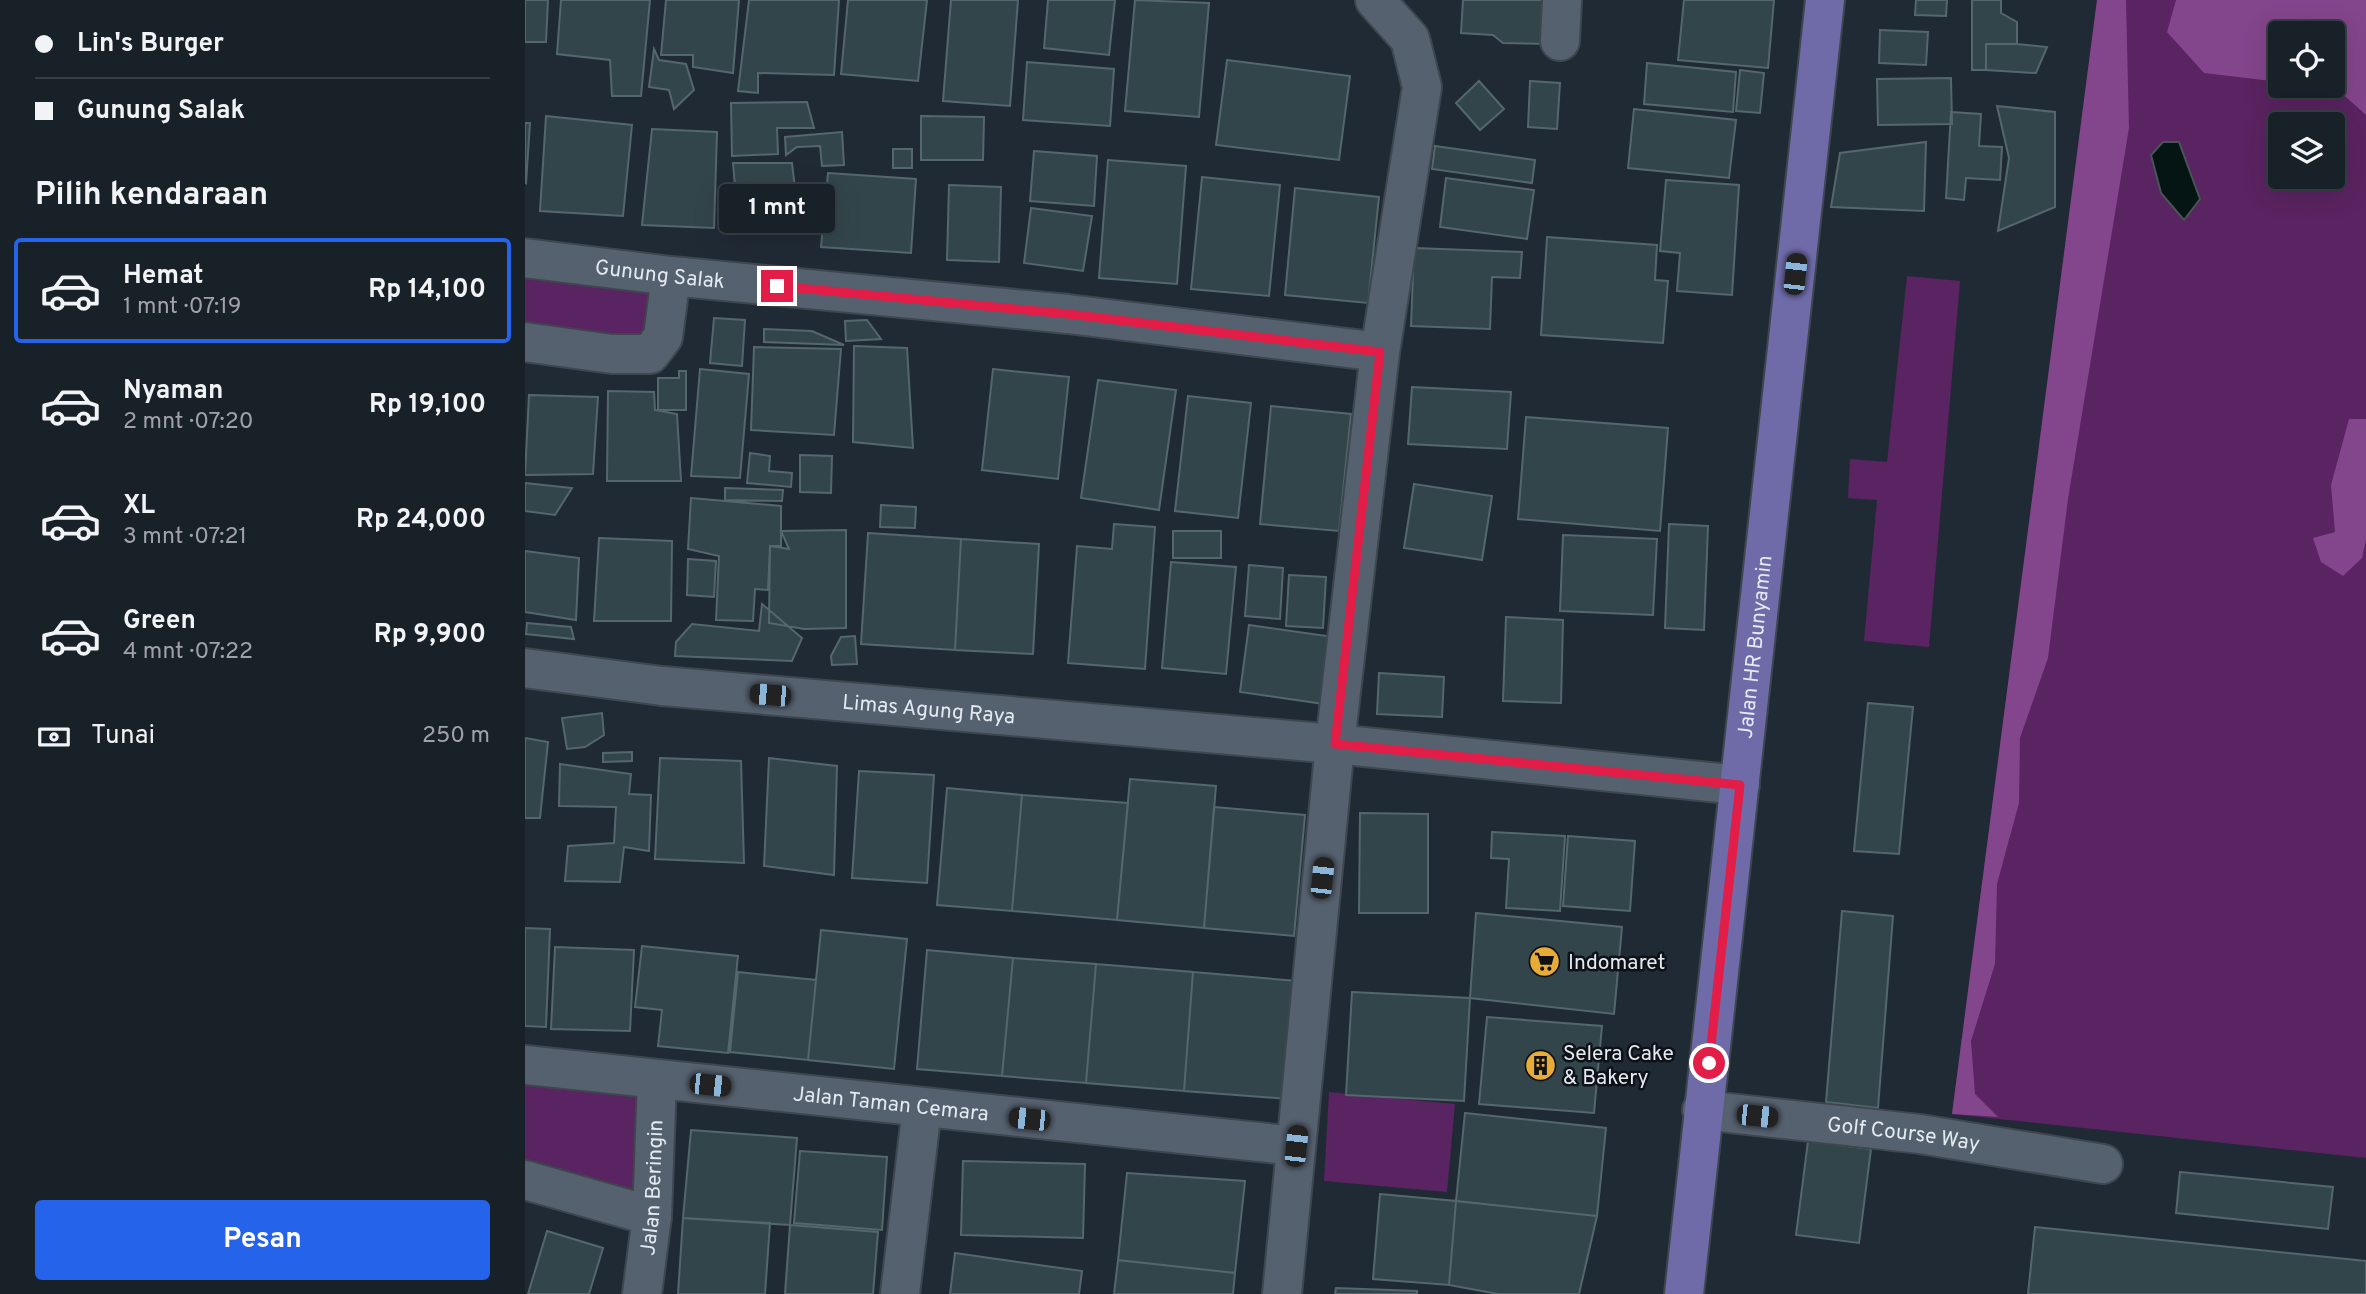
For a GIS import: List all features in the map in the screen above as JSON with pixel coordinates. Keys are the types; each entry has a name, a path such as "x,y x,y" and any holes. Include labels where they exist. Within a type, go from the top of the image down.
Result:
{"main road":[{"name":"Jalan HR Bunyamin","path":"1684,1294 1825,0"}],"street":[{"path":"1282,1294 1335,744 1380,352 1422,87 1410,39 1375,0"},
{"path":"1560,41 1562,0"},
{"name":"Gunung Salak","path":"525,258 671,276 1068,314 1380,352"},
{"path":"525,342 612,354 650,354 663,337 671,276"},
{"name":"Limas Agung Raya","path":"525,668 662,686 1335,744 1740,785"},
{"name":"Jalan Taman Cemara","path":"525,1065 1296,1146"},
{"name":"Jalan Beringin","path":"642,1294 652,1216 657,1079"},
{"path":"900,1294 922,1108"},
{"name":"Golf Course Way","path":"1702,1111 1920,1134 2103,1164"},
{"path":"525,1180 652,1216"}],"shaded area":[{"path":"2097,0 2366,0 2366,1158 1952,1114"},
{"path":"2097,0 2126,0 2129,128 2068,499 2048,658 2020,738 2019,803 1997,884 1995,964 1971,1041 1975,1094 1998,1117 1952,1114"},
{"path":"2176,0 2366,0 2366,115 2345,96 2345,21 2268,21 2268,81 2204,73 2167,32"},
{"path":"2163,142 2179,142 2200,199 2184,220 2161,193 2151,155"},
{"path":"525,271 653,284 641,347 525,333"},
{"path":"1907,276 1960,281 1929,647 1864,641 1877,500 1848,498 1850,459 1887,462"},
{"path":"2349,419 2366,419 2366,540 2362,558 2343,576 2321,562 2313,538 2335,532 2331,485"},
{"path":"525,1081 641,1095 641,1200 525,1167"},
{"path":"1329,1092 1455,1104 1447,1192 1324,1181"}],"building":[{"path":"525,0 548,0 546,42 525,42"},
{"path":"561,0 650,0 641,96 612,96 610,60 557,54"},
{"path":"666,0 739,0 733,73 693,67 693,55 661,55"},
{"path":"749,0 839,0 834,75 758,73 758,93 738,91"},
{"path":"848,0 927,0 918,81 841,74"},
{"path":"951,0 1018,0 1010,106 943,101"},
{"path":"1048,0 1115,0 1109,55 1044,48"},
{"path":"1135,0 1209,3 1199,117 1125,111"},
{"path":"1463,0 1552,0 1552,44 1503,43 1493,35 1461,33"},
{"path":"1684,0 1774,0 1768,68 1678,60"},
{"path":"1916,0 1947,0 1946,16 1915,15"},
{"path":"1972,0 2001,0 2001,13 2017,22 2017,44 1986,44 1986,70 1972,70"},
{"path":"1880,30 1928,32 1926,65 1879,63"},
{"path":"1986,44 2047,47 2036,73 1986,70"},
{"path":"654,49 659,60 686,64 694,90 674,109 669,90 649,87"},
{"path":"1227,60 1350,76 1339,160 1216,145"},
{"path":"1027,62 1114,69 1110,126 1023,120"},
{"path":"1647,63 1736,72 1733,112 1644,104"},
{"path":"1740,70 1764,73 1760,113 1736,111"},
{"path":"1951,78 1952,124 1878,125 1877,79"},
{"path":"1479,81 1504,109 1480,130 1456,103"},
{"path":"1530,81 1560,83 1557,129 1528,127"},
{"path":"807,102 814,128 777,128 778,154 732,156 731,103"},
{"path":"1997,106 2055,112 2055,207 1998,231 2009,158"},
{"path":"1634,109 1736,120 1729,178 1628,168"},
{"path":"1951,112 1981,114 1979,146 2002,147 2000,180 1966,178 1964,200 1946,198"},
{"path":"546,116 632,125 623,216 540,211"},
{"path":"921,116 984,117 983,160 921,160"},
{"path":"525,123 530,123 526,183 525,182"},
{"path":"652,129 717,132 714,228 642,225"},
{"path":"842,132 844,165 822,166 820,146 797,147 786,155 785,137"},
{"path":"1926,142 1924,211 1831,207 1840,153"},
{"path":"1435,146 1535,160 1532,183 1432,169"},
{"path":"893,149 912,149 912,168 893,168"},
{"path":"1034,151 1097,156 1094,206 1030,201"},
{"path":"1108,160 1186,166 1177,284 1099,278"},
{"path":"733,163 792,163 800,232 739,233"},
{"path":"828,173 916,179 911,253 821,247"},
{"path":"1202,177 1280,185 1269,296 1191,289"},
{"path":"1446,178 1534,190 1527,239 1440,227"},
{"path":"1666,180 1739,185 1732,295 1677,291 1680,253 1660,251"},
{"path":"949,185 1001,187 999,262 947,260"},
{"path":"1295,188 1379,197 1368,303 1285,295"},
{"path":"1031,208 1092,216 1083,271 1024,263"},
{"path":"1547,237 1657,245 1655,280 1668,281 1663,343 1541,335"},
{"path":"1414,248 1522,252 1520,278 1492,277 1490,329 1411,326"},
{"path":"714,318 745,320 742,366 710,363"},
{"path":"867,320 881,339 846,341 845,321"},
{"path":"764,329 812,331 844,345 764,342"},
{"path":"854,346 907,348 913,448 853,442"},
{"path":"754,347 841,349 834,435 751,430"},
{"path":"700,369 749,374 740,478 691,476"},
{"path":"993,369 1069,377 1058,479 982,470"},
{"path":"679,371 686,371 686,410 658,410 658,378 679,378"},
{"path":"1098,380 1176,390 1159,510 1081,498"},
{"path":"1412,387 1511,392 1507,449 1408,444"},
{"path":"608,391 654,392 655,410 677,414 681,481 607,481"},
{"path":"529,395 598,397 593,474 525,475"},
{"path":"1188,396 1251,403 1238,518 1175,511"},
{"path":"1271,406 1351,414 1339,531 1260,524"},
{"path":"1526,417 1668,428 1660,531 1518,519"},
{"path":"750,453 770,456 769,471 792,473 791,487 747,483"},
{"path":"800,455 832,456 831,493 800,492"},
{"path":"525,483 572,488 555,515 525,511"},
{"path":"1414,484 1492,496 1482,560 1404,548"},
{"path":"725,488 783,490 782,501 725,500"},
{"path":"691,498 781,506 781,546 770,546 768,590 755,589 753,621 716,620 719,556 688,549"},
{"path":"881,505 916,507 915,528 880,527"},
{"path":"1114,524 1155,527 1145,669 1068,663 1077,546 1112,549"},
{"path":"1669,524 1708,526 1704,630 1665,628"},
{"path":"846,530 846,628 804,629 769,623 770,546 789,549 781,531"},
{"path":"1173,531 1221,531 1221,558 1173,558"},
{"path":"868,533 961,539 955,650 861,644"},
{"path":"1563,535 1657,539 1653,615 1560,611"},
{"path":"599,538 672,541 671,621 594,621"},
{"path":"961,539 1039,544 1033,654 955,650"},
{"path":"525,551 579,558 576,620 525,612"},
{"path":"688,559 716,561 714,597 687,595"},
{"path":"1171,562 1236,567 1226,674 1162,668"},
{"path":"1249,565 1283,568 1280,619 1245,616"},
{"path":"1289,575 1326,577 1323,628 1286,626"},
{"path":"762,604 802,638 792,661 675,656 676,642 692,624 759,631"},
{"path":"1506,617 1563,620 1561,703 1503,701"},
{"path":"527,623 571,627 574,639 526,634"},
{"path":"1249,625 1334,637 1324,704 1240,692"},
{"path":"855,636 857,664 832,665 831,656 841,637"},
{"path":"1379,673 1444,677 1442,717 1377,714"},
{"path":"1868,703 1913,707 1899,854 1854,851"},
{"path":"602,713 604,735 585,747 567,749 562,718"},
{"path":"525,738 548,742 540,818 525,818"},
{"path":"632,752 632,761 603,762 603,753"},
{"path":"660,758 741,761 744,863 655,859"},
{"path":"769,758 837,766 834,875 764,866"},
{"path":"560,764 631,774 629,794 651,795 649,851 624,847 620,882 565,881 568,846 614,843 616,807 559,806"},
{"path":"859,771 934,775 927,883 852,878"},
{"path":"1130,779 1216,786 1204,928 1117,920"},
{"path":"947,788 1022,795 1012,911 937,905"},
{"path":"1022,795 1128,803 1117,920 1012,911"},
{"path":"1214,807 1305,815 1294,936 1204,928"},
{"path":"1360,813 1428,814 1428,913 1359,913"},
{"path":"1492,832 1565,836 1560,911 1506,908 1509,859 1491,858"},
{"path":"1568,836 1635,841 1630,911 1563,906"},
{"path":"1842,911 1893,916 1878,1108 1826,1102"},
{"name":"Indomaret","path":"1476,913 1622,927 1614,1014 1470,998"},
{"path":"525,928 550,929 546,1027 525,1026"},
{"path":"821,930 907,939 894,1069 808,1060"},
{"path":"642,946 738,956 728,1053 658,1046 662,1010 635,1007"},
{"path":"555,947 634,950 630,1031 551,1029"},
{"path":"927,950 1013,958 1002,1076 917,1069"},
{"path":"1013,958 1096,964 1086,1083 1002,1076"},
{"path":"1096,964 1193,972 1184,1091 1086,1083"},
{"path":"738,972 816,980 808,1060 730,1052"},
{"path":"1193,972 1297,981 1288,1099 1184,1091"},
{"path":"1352,992 1470,998 1464,1101 1346,1095"},
{"name":"Selera Cake & Bakery","path":"1487,1017 1602,1026 1594,1113 1479,1104"},
{"path":"1465,1113 1606,1128 1597,1216 1456,1201"},
{"path":"691,1130 797,1138 790,1225 683,1218"},
{"path":"1808,1141 1871,1149 1859,1243 1796,1235"},
{"path":"800,1151 887,1157 882,1230 794,1223"},
{"path":"963,1161 1085,1164 1083,1238 961,1235"},
{"path":"2180,1172 2333,1187 2328,1229 2176,1213"},
{"path":"1127,1173 1245,1181 1235,1273 1118,1260"},
{"path":"1380,1194 1456,1201 1449,1285 1373,1279"},
{"path":"1456,1201 1597,1216 1579,1294 1498,1294 1449,1285"},
{"path":"683,1218 770,1223 765,1294 678,1294"},
{"path":"790,1225 878,1232 873,1294 785,1294"},
{"path":"2035,1227 2366,1261 2366,1294 2028,1294"},
{"path":"547,1231 603,1248 589,1294 528,1294"},
{"path":"955,1253 1082,1271 1079,1294 950,1294"},
{"path":"1118,1260 1235,1273 1233,1294 1114,1294"},
{"path":"1336,1288 1417,1291 1417,1294 1335,1294"}],"place":[{"name":"Indomaret","path":"1545,962"},
{"name":"Selera Cake & Bakery","path":"1540,1065"}],"route":[{"path":"777,286 1068,314 1380,352 1335,744 1740,785 1709,1063"}]}
